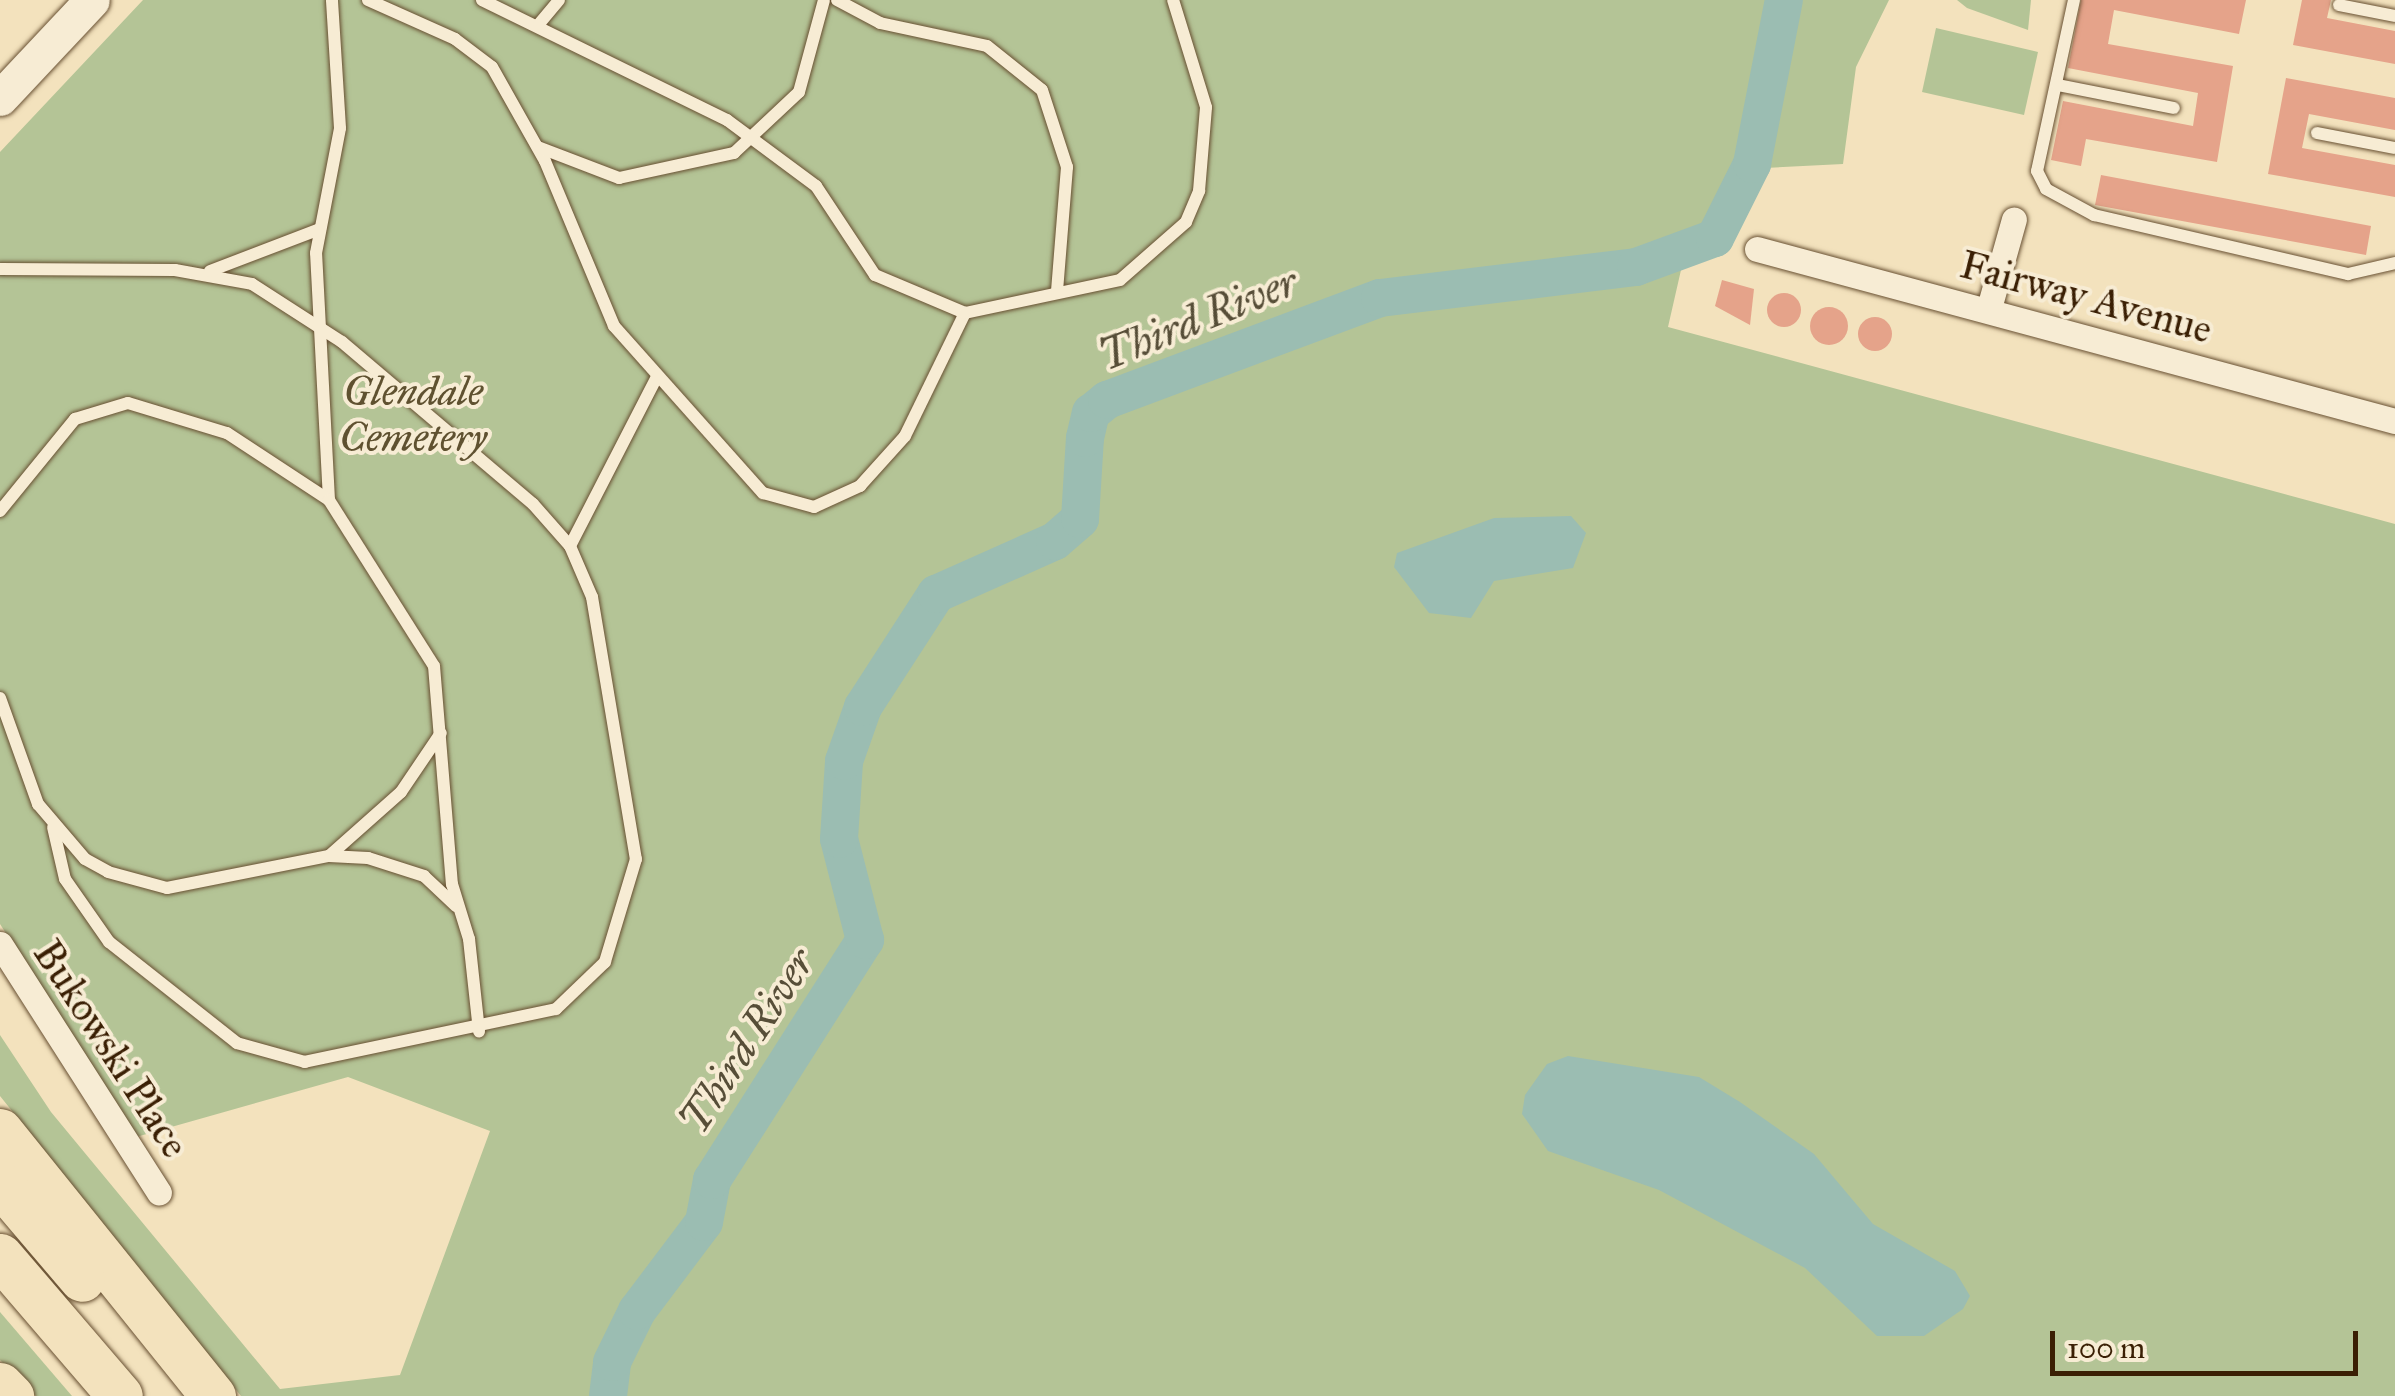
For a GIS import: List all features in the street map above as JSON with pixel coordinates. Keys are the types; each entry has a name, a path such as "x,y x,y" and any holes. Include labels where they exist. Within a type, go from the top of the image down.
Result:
{"highway":[{"path":"0,1130 212,1396"},
{"path":"0,1183 186,1396"},
{"path":"0,1256 120,1396"},
{"path":"0,1385 11,1396"}],"street":[{"path":"0,98 92,0"},
{"path":"1990,308 2014,219"},
{"name":"Fairway Avenue","path":"1757,250 1990,308 2395,421"},
{"name":"Bukowski Place","path":"0,944 159,1193"}],"lane":[{"path":"329,500 319,326 320,230 341,112 332,0"},
{"path":"368,0 476,51 538,147 602,304 656,379 742,478 814,507 860,486 905,436 966,313"},
{"path":"482,0 690,96 816,186 874,274 966,313 1144,268 1186,222 1199,190 1206,107 1173,0"},
{"path":"540,24 559,0"},
{"path":"538,147 619,178 665,173 755,140 804,81 824,0"},
{"path":"838,0 880,24 987,46 1042,90 1067,167 1057,292"},
{"path":"2074,0 2037,170 2046,189 2094,216 2348,274 2395,263"},
{"path":"2339,5 2395,16"},
{"path":"2058,85 2174,108"},
{"path":"2316,133 2395,148"},
{"path":"205,272 320,230"},
{"path":"0,269 205,272 252,284 319,326 496,470 570,546 599,623 626,768 630,893 605,962 582,992 478,1031 324,1062 283,1060 237,1043 109,942 64,879 53,827 0,698"},
{"path":"570,546 656,379"},
{"path":"0,511 75,419 128,402 226,433 329,500 424,638 442,733 478,1031"},
{"path":"329,856 401,792 442,733"},
{"path":"53,827 85,859 167,888 329,856 409,869 461,911"}],"green space":[{"name":"Glendale Cemetery","path":"143,0 1889,0 1856,67 1843,164 1765,168 1735,231 1681,270 1668,327 2395,524 2395,1396 241,1396 0,1096 0,1035 51,1112 280,1389 400,1375 490,1131 348,1077 136,1137 0,924 0,152"},
{"path":"1957,0 2031,0 2028,30 1967,8"},
{"path":"1936,28 2038,52 2024,115 1922,92"},
{"path":"0,1312 72,1396 36,1396 0,1360"}],"water":[{"path":"1571,516 1586,533 1573,568 1494,581 1471,618 1429,613 1394,567 1397,553 1494,518"},
{"path":"1568,1056 1699,1077 1740,1102 1814,1154 1873,1224 1955,1271 1970,1296 1963,1309 1924,1336 1877,1336 1805,1268 1659,1190 1548,1151 1522,1114 1525,1095 1547,1064"}],"building":[{"path":"2081,0 2246,0 2239,34 2114,10 2108,44 2233,66 2217,162 2086,139 2081,166 2051,160 2063,101 2193,126 2198,93 2068,68"},
{"path":"2302,0 2331,0 2327,18 2395,31 2395,64 2293,45"},
{"path":"2286,78 2395,98 2395,130 2309,114 2302,148 2395,165 2395,197 2268,174"},
{"path":"2101,175 2371,226 2366,255 2095,205"},
{"path":"1722,280 1754,289 1750,325 1715,306"},
{"path":"1784,293 1796,298 1801,310 1796,322 1784,327 1772,322 1767,310 1772,298"},
{"path":"1829,307 1843,312 1848,326 1843,340 1829,345 1815,340 1810,326 1815,312"},
{"path":"1875,317 1887,322 1892,334 1887,346 1875,351 1863,346 1858,334 1863,322"}],"waterway":[{"name":"Third River","path":"608,1396 612,1362 637,1311 704,1222 712,1180 865,940 839,839 844,761 863,707 936,594 1055,541 1080,519 1085,438 1091,413 1107,400 1380,298 1636,267 1715,238 1752,164 1784,0"}]}
